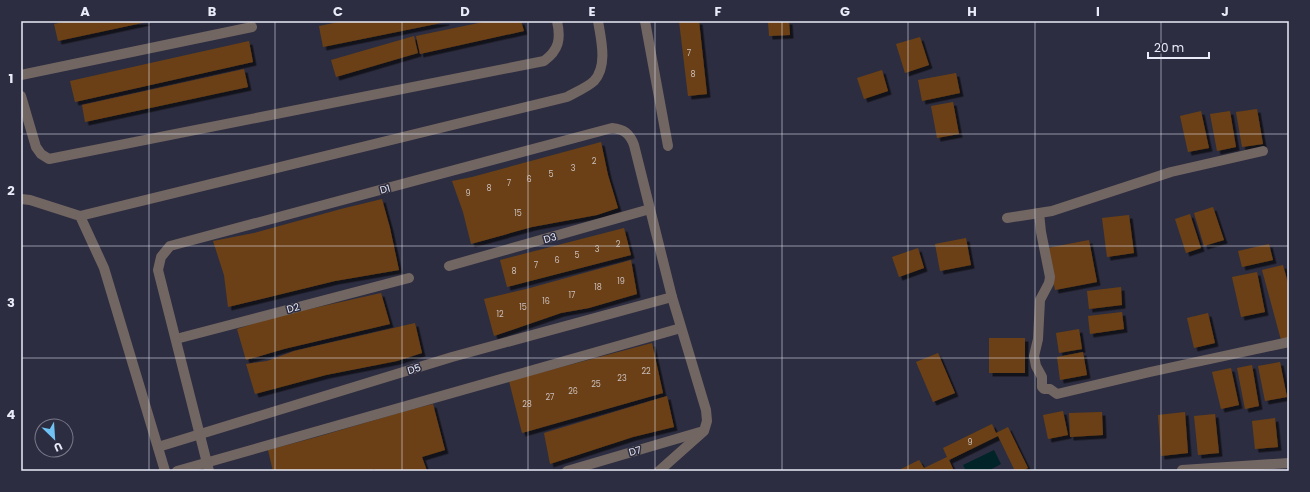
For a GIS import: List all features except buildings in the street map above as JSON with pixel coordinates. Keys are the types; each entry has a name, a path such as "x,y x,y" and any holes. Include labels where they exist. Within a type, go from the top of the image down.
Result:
{"street":[{"path":"21,96 36,147 41,154 49,159 544,61 552,56 558,46 558,21"},
{"path":"21,199 30,200 80,216 567,97 594,82 601,70 602,45 598,21"},
{"path":"645,21 668,146"},
{"path":"21,75 252,27"},
{"name":"D1","path":"176,338 158,270 161,257 170,246 612,128 620,129 626,132 631,138 650,209"},
{"path":"1007,218 1052,211 1171,172 1263,151"},
{"path":"650,209 672,297 706,410 707,421 704,431 659,471"},
{"name":"D3","path":"449,266 650,209"},
{"path":"1039,213 1041,232 1050,277 1049,283 1040,300 1038,339 1034,356 1036,366 1042,377 1042,387 1044,389 1050,389 1057,394 1289,342"},
{"path":"80,216 104,268 164,471"},
{"name":"D2","path":"176,338 409,278"},
{"name":"D5","path":"158,447 452,357 672,297"},
{"path":"177,471 208,467 468,387 681,328"},
{"path":"176,338 208,467"},
{"name":"D7","path":"567,471 704,431"},
{"path":"1182,470 1289,463"}],"shaded area":[{"path":"994,450 1001,464 988,471 966,471 963,465"}]}
